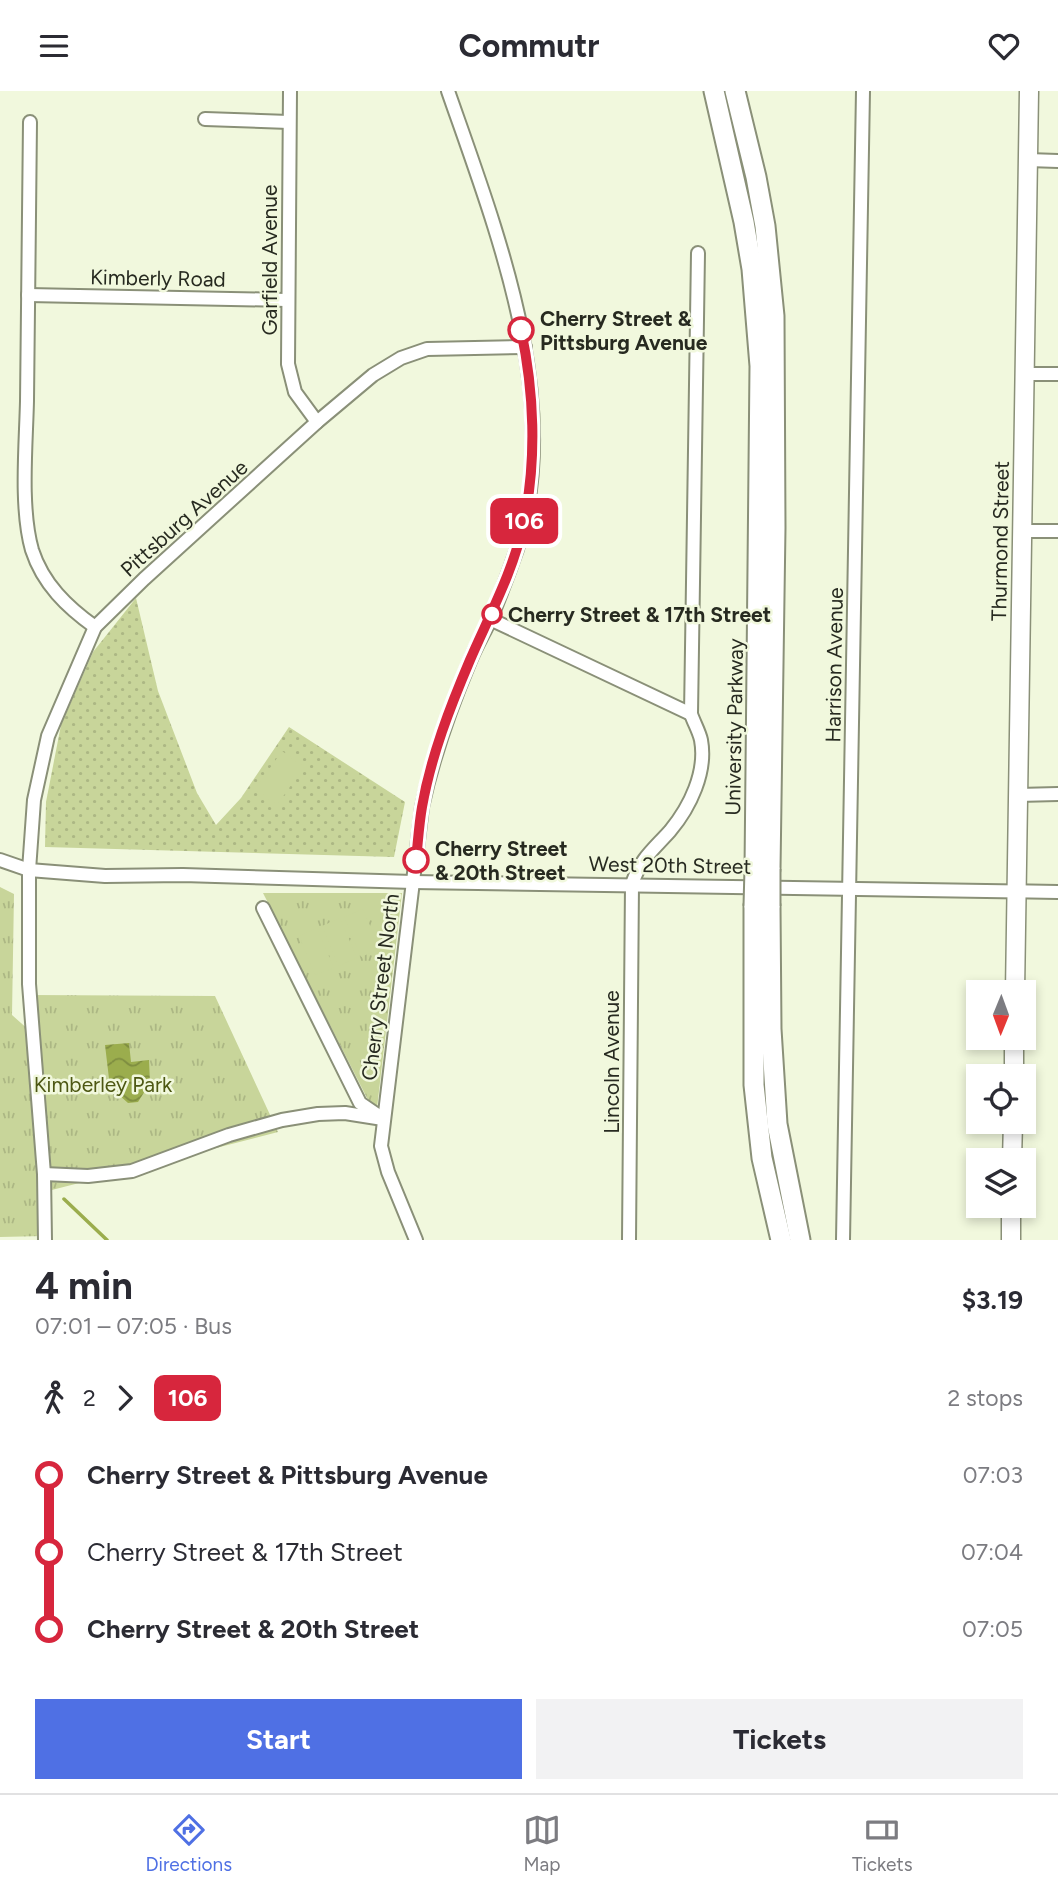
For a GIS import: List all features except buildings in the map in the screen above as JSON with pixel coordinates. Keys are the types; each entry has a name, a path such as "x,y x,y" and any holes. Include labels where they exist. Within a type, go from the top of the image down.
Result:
{"main road":[{"name":"University Parkway","path":"714,91 748,246 760,366 762,907 754,1085 762,1158 781,1240"},
{"name":"University Parkway","path":"735,91 760,202 774,316 775,528 762,869"},
{"name":"University Parkway","path":"762,907 777,1123 800,1240"}],"street":[{"name":"Garfield Avenue","path":"290,91 288,364 295,391 317,422"},
{"name":"Cherry Street North","path":"416,1240 383,1156 383,1119 422,807 444,725 490,619 517,546 528,493 532,412 524,347 511,280 448,91"},
{"name":"Harrison Avenue","path":"843,1240 863,91"},
{"name":"Thurmond Street","path":"1015,980 1030,91"},
{"path":"205,119 289,122"},
{"path":"30,123 27,516 32,548 42,573 57,596 95,627"},
{"path":"1028,160 1058,161"},
{"path":"632,884 644,857 674,826 696,788 702,756 701,740 691,714 698,253"},
{"name":"Kimberly Road","path":"28,295 287,300"},
{"name":"Pittsburg Avenue","path":"45,1240 44,1174 29,984 29,870 34,800 45,747 61,701 95,627 317,422 373,375 417,352 454,347 524,347"},
{"path":"1025,374 1058,374"},
{"path":"1023,531 1058,531"},
{"path":"490,619 691,714"},
{"path":"1018,795 1058,794"},
{"name":"West 20th Street","path":"0,860 29,870 105,876 183,875 413,882 1058,892"},
{"name":"Lincoln Avenue","path":"629,1240 632,884"},
{"path":"263,908 360,1103 383,1119"},
{"path":"44,1174 88,1176 132,1171 229,1135 282,1120 345,1113 383,1119"},
{"path":"1011,1218 1011,1240"}],"green space":[{"path":"136,598 158,691 197,793 216,825 241,798 289,727 405,802 394,857 45,847 46,802 61,725 93,652"},
{"path":"282,751 304,767 277,805 255,789"},
{"name":"Kimberley Park","path":"0,887 14,894 12,1015 30,1031 31,995 215,996 278,1132 44,1192 44,1236 0,1237"},
{"path":"263,893 402,893 377,1108 367,1098"},
{"path":"363,909 380,949 361,957 344,917"},
{"path":"340,918 357,958 338,966 322,926"},
{"path":"317,928 334,968 315,975 299,936"}],"water":[{"path":"129,1043 131,1062 149,1060 150,1083 138,1102 128,1103 110,1087 105,1045"}],"waterway":[{"path":"64,1199 107,1240"}],"bus line":[{"name":"106","path":"416,860 422,807 444,725 505,582 524,520 532,450 532,412 521,330"}],"place":[{"name":"Cherry Street & Pittsburg Avenue","path":"521,330"},
{"name":"Cherry Street & 17th Street","path":"492,614"},
{"name":"Cherry Street & 20th Street","path":"416,860"}]}
